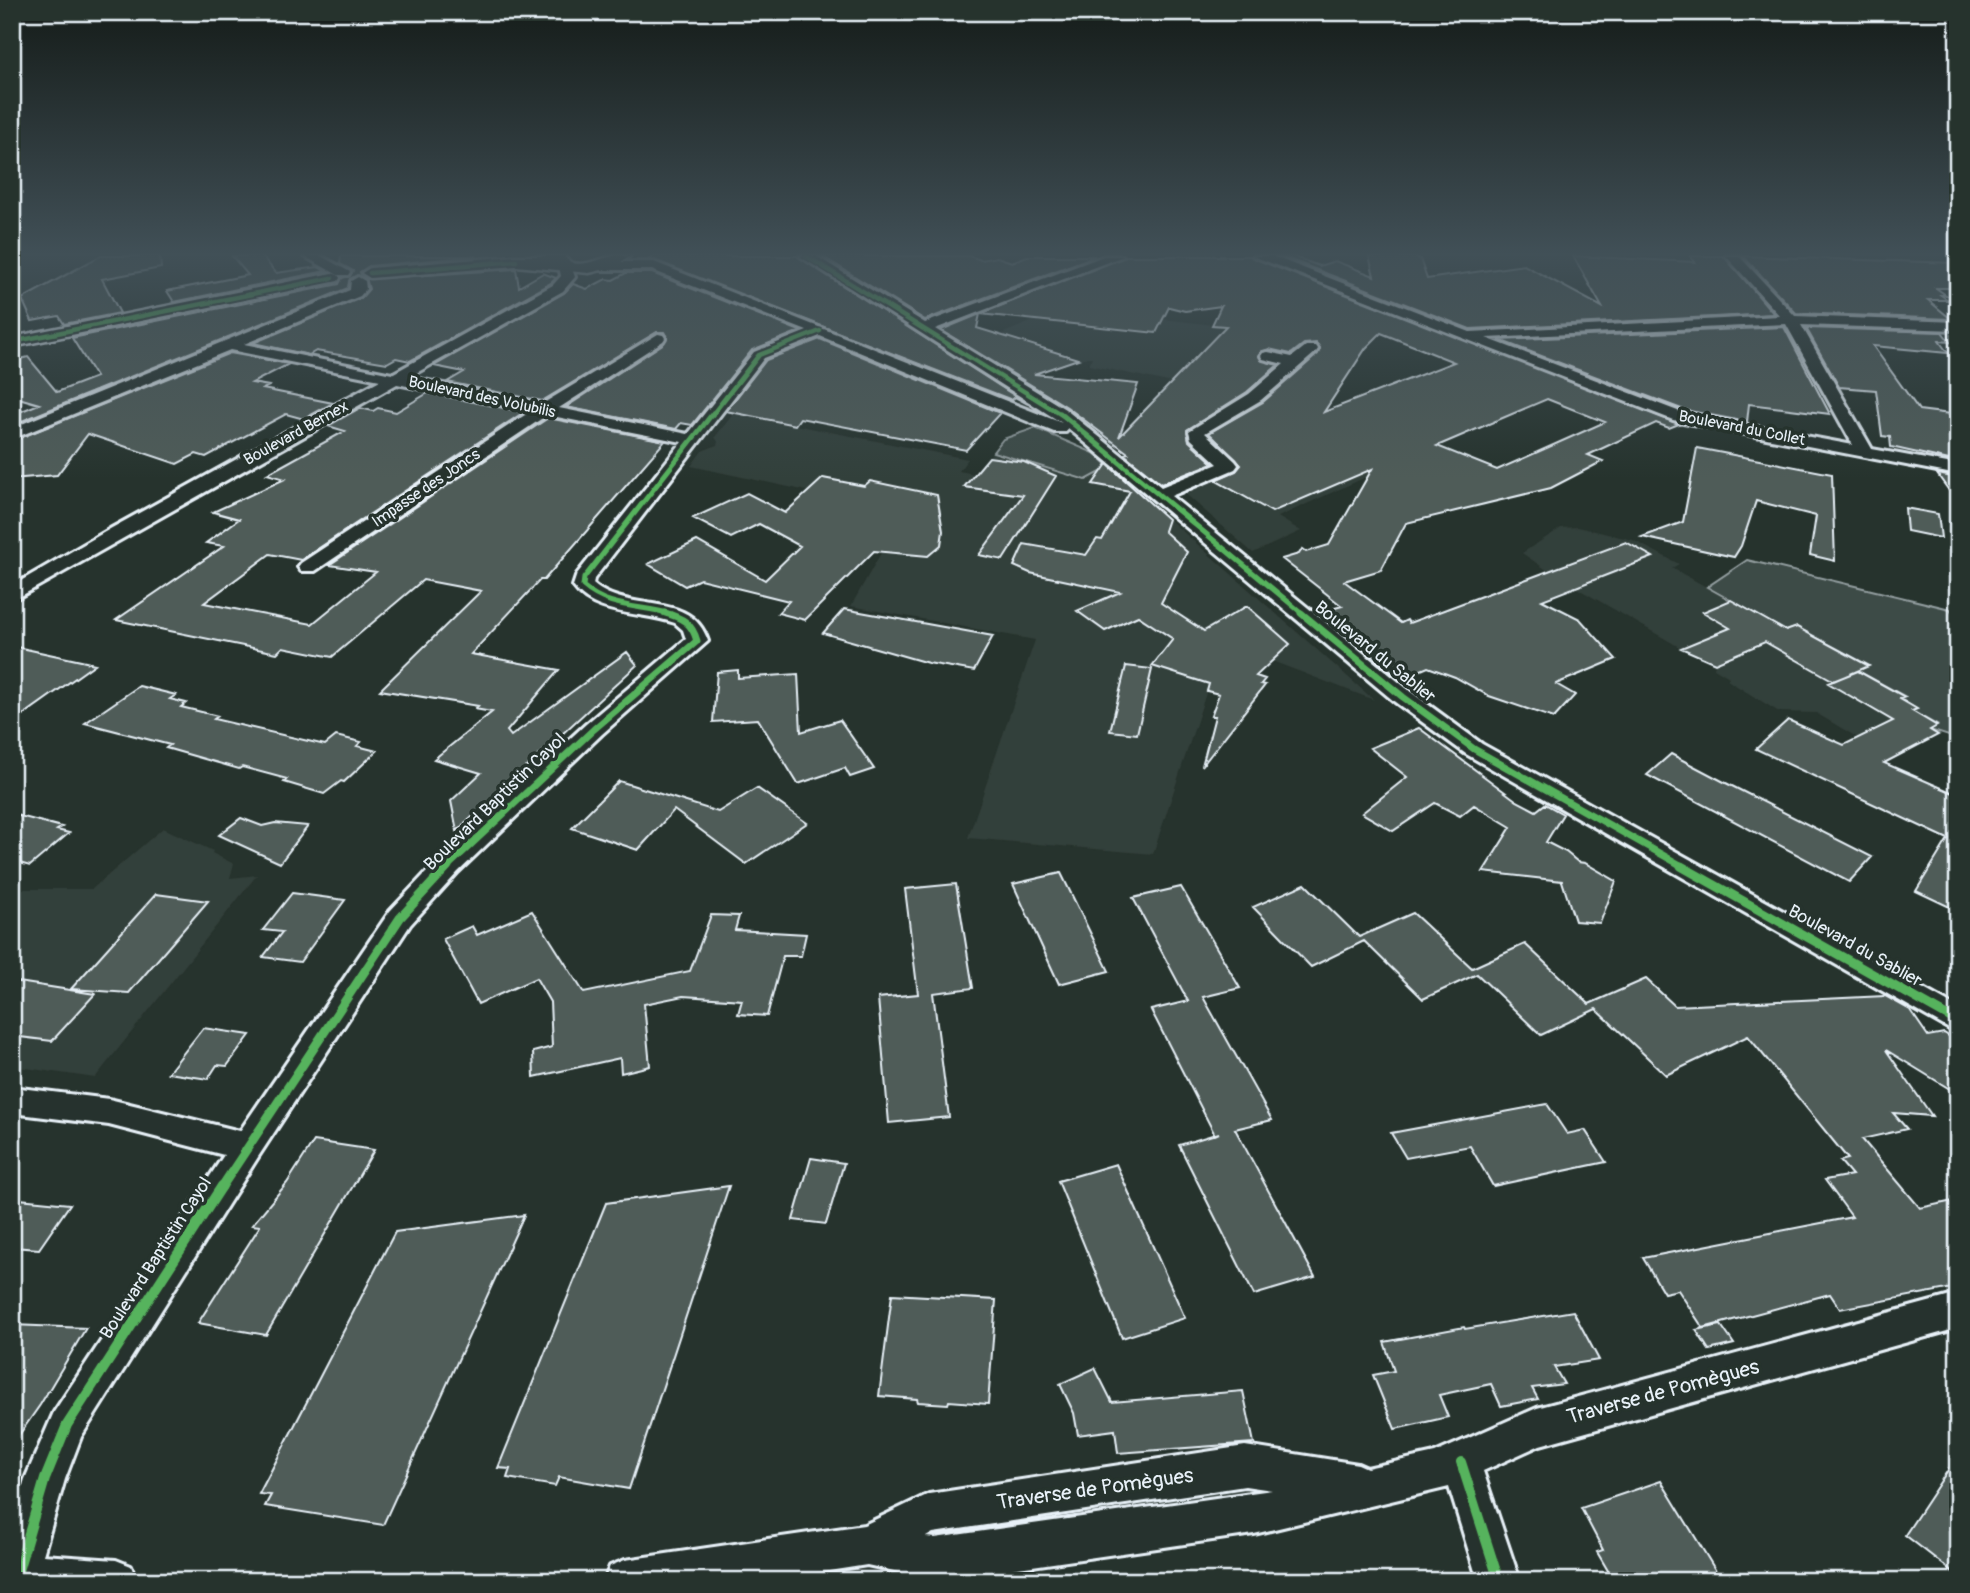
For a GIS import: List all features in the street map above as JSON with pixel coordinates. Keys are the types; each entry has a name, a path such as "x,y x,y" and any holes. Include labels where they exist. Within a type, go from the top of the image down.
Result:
{"street":[{"path":"12,342 69,330"},
{"path":"12,434 265,330"},
{"name":"Boulevard Bernex","path":"12,595 117,533 481,330"},
{"name":"Boulevard du Sablier","path":"924,330 1059,412 1403,697 1474,749 1958,1022"},
{"name":"Boulevard du Collet","path":"1454,330 1679,416 1958,470"},
{"path":"1466,335 1567,330"},
{"path":"1797,330 1866,453"},
{"path":"820,331 1002,403 1100,446"},
{"name":"Boulevard Baptistin Cayol","path":"15,1576 45,1479 67,1425 247,1147 400,919 450,865 594,729 697,641 697,631 691,623 678,615 609,604 596,599 583,586 584,578 759,355 820,331"},
{"name":"Impasse des Joncs","path":"308,567 544,410 659,338"},
{"name":"Boulevard des Volubilis","path":"229,345 694,440"},
{"path":"1158,495 1230,465 1197,435 1197,431 1255,397 1311,349"},
{"path":"1268,356 1296,363"},
{"path":"12,1100 109,1112 247,1147"},
{"name":"Traverse de Pomègues","path":"625,1581 867,1545 935,1559 1254,1514 1437,1472 1537,1427 1958,1311"},
{"path":"1461,1462 1499,1581"},
{"path":"15,1576 116,1581"}],"shaded area":[{"path":"1010,330 1221,330 1196,388 1089,365 1092,357 1015,377 967,348"},
{"path":"734,413 968,459 959,471 975,474 1003,439 1035,428 1094,453 1374,700 1272,661 1264,665 1217,660 1153,854 968,838 1035,640 851,606 904,512 691,466 702,451 717,445 715,437"},
{"path":"1035,428 1094,453 1110,467 1086,480 993,452 1003,439"},
{"path":"1452,438 1278,517 1301,531 1253,553 1181,490 1243,466"},
{"path":"1578,527 1633,540 1679,564 1672,568 1786,631 1797,627 1869,666 1917,709 1913,712 1937,726 1931,730 1938,735 1890,761 1877,754 1880,751 1816,713 1779,712 1727,680 1729,677 1714,668 1715,663 1681,648 1575,587 1554,595 1548,571 1522,553 1561,528"},
{"path":"1747,560 1950,609 1958,620 1958,739 1930,730 1937,725 1912,711 1916,709 1900,699 1904,696 1858,671 1868,665 1797,627 1786,631 1707,587"},
{"path":"163,828 234,864 230,878 257,875 95,1078 12,1066 12,889 92,889"}],"building":[{"path":"110,330 244,330 12,425 12,415 39,404 12,396 12,361 28,357 57,392 96,377 72,338"},
{"path":"283,330 465,330 410,361 396,358 387,363 316,351 309,355 253,343"},
{"path":"498,330 800,331 752,350 692,425 681,423 676,429 566,407 664,343 667,337 664,332 657,332 542,401 447,382 464,372 434,366"},
{"path":"833,330 913,330 1028,404 1015,397 1012,400"},
{"path":"942,330 985,330 1078,359 1034,374 1138,384 1119,437 1222,330 1440,330 1679,424 1669,428 1656,423 1588,455 1603,461 1551,488 1406,523 1381,570 1344,581 1401,623 1407,620 1409,623 1626,542 1653,557 1542,600 1580,619 1616,659 1556,684 1575,695 1554,718 1489,696 1455,677 1428,667 1400,679 1321,612 1342,606 1282,559 1299,554 1302,549 1306,552 1329,545 1372,469 1272,512 1215,480 1236,471 1241,465 1209,433 1263,402 1318,354 1320,348 1316,343 1304,344 1291,354 1269,349 1261,352 1261,360 1278,365 1247,392 1187,430 1189,441 1213,463 1161,484 1124,454 1128,453 1067,407","holes":["1381,333 1454,362 1324,412 1366,348","1547,399 1605,422 1497,470 1437,446"]},
{"path":"1131,330 1157,330 1156,333"},
{"path":"1711,330 1786,330 1830,414 1749,404 1747,422 1684,410 1499,340"},
{"path":"1807,330 1942,332 1950,342 1939,341 1948,353 1873,346 1919,410 1958,415 1958,462 1891,447 1890,437 1882,436 1876,390 1839,387"},
{"path":"820,339 1000,413 966,450 800,418 795,425 726,411 766,360"},
{"path":"230,353 289,364 252,383 269,386 263,389 333,403 304,419 286,414 206,457 196,454 177,464 88,434 57,475 12,479 12,441"},
{"path":"428,393 524,412 301,560 270,554 204,603 312,624 376,572 329,565 548,418 665,441 544,580 540,580 471,654 559,670 507,731 511,736 627,652 637,665 457,831 451,801 481,773 434,759 492,712 475,709 478,706 380,690 481,591 423,580 332,657 283,647 277,653 116,620 224,546 206,543 239,519 213,512 285,479 267,474 345,431 328,426 360,408 396,412"},
{"path":"1697,448 1832,474 1835,561 1810,555 1816,516 1756,501 1741,546 1734,557 1642,537 1683,522"},
{"path":"989,457 1024,462 1056,476 1003,560 979,555 1023,495 964,487"},
{"path":"1107,464 1168,519 1164,531 1187,552 1161,603 1204,631 1247,606 1290,644 1256,676 1265,679 1261,684 1265,685 1202,766 1215,716 1211,716 1219,694 1207,691 1209,684 1152,666 1173,639 1138,616 1105,631 1077,611 1120,592 1030,573 1014,566 1024,544 1086,555 1097,539 1102,540 1130,491 1093,484"},
{"path":"1937,474 1958,478 1958,503"},
{"path":"823,478 864,486 870,481 937,495 943,531 941,545 928,556 874,551 805,620 778,613 789,601 700,579 685,586 648,564 697,541 765,580 800,546 759,524 731,538 693,518 747,493 785,513"},
{"path":"1905,508 1938,514 1941,538 1907,531"},
{"path":"1731,600 1786,631 1797,627 1869,666 1834,681 1765,642 1715,663 1681,648 1730,628 1703,612"},
{"path":"844,609 993,636 974,671 928,663 823,633"},
{"path":"12,646 95,664 12,723"},
{"path":"1126,666 1152,669 1137,734 1110,731"},
{"path":"738,670 738,678 798,674 801,732 840,720 874,769 850,777 845,768 798,784 758,719 713,722 717,672"},
{"path":"1858,671 1905,697 1900,699 1917,709 1912,711 1937,726 1930,730 1938,735 1884,763 1958,795 1958,911 1916,891 1948,839 1756,749 1788,720 1844,745 1893,721 1828,683"},
{"path":"139,686 176,695 170,699 186,703 181,707 218,716 214,719 325,745 336,736 361,742 357,746 377,751 344,782 341,781 324,794 284,782 287,779 242,767 239,769 166,748 170,745 85,723"},
{"path":"1419,728 1517,801 1536,811 1545,804 1563,814 1546,842 1616,881 1600,923 1575,921 1562,881 1483,872 1511,827 1474,805 1460,816 1435,803 1393,831 1362,813 1407,777 1370,748"},
{"path":"1671,754 1872,857 1849,882 1647,775"},
{"path":"619,781 718,812 757,788 807,823 746,864 674,810 638,850 572,828"},
{"path":"12,814 62,827 57,830 69,833 30,866 12,861"},
{"path":"241,818 262,826 275,823 308,826 280,863 219,835"},
{"path":"1061,873 1109,971 1059,984 1013,884"},
{"path":"956,884 973,988 933,993 949,1117 889,1123 878,998 918,994 905,889"},
{"path":"1305,884 1359,937 1413,913 1472,968 1525,944 1589,1004 1646,979 1675,1006 1885,996 1910,1010 1928,1036 1944,1033 1958,1042 1958,1094 1886,1050 1932,1116 1893,1113 1907,1129 1862,1139 1920,1208 1958,1200 1958,1287 1840,1309 1830,1294 1703,1328 1678,1290 1664,1293 1643,1258 1852,1217 1825,1180 1852,1175 1840,1161 1848,1159 1748,1036 1666,1075 1596,1009 1541,1035 1477,974 1423,999 1364,941 1311,967 1253,907"},
{"path":"1181,887 1240,988 1203,997 1272,1120 1235,1129 1315,1277 1254,1295 1179,1145 1215,1134 1151,1010 1188,1001 1133,898"},
{"path":"292,893 345,900 300,962 263,957 282,932 263,930"},
{"path":"156,894 208,901 129,993 71,989"},
{"path":"532,911 584,993 690,971 711,915 739,916 735,930 806,934 801,956 783,956 767,1016 738,1014 742,1000 683,996 644,1004 650,1066 621,1073 620,1058 534,1077 533,1052 552,1047 550,1002 536,978 478,1004 443,939 472,926 477,935"},
{"path":"12,981 95,994 52,1041 12,1036"},
{"path":"203,1028 250,1035 227,1066 217,1065 208,1079 168,1073"},
{"path":"1547,1104 1567,1134 1585,1130 1606,1162 1493,1186 1470,1146 1406,1158 1391,1133"},
{"path":"314,1141 374,1150 266,1335 198,1323 260,1226 252,1225 287,1183"},
{"path":"811,1158 844,1163 826,1224 793,1220"},
{"path":"1116,1164 1185,1318 1122,1338 1058,1181"},
{"path":"729,1186 629,1489 559,1477 555,1486 507,1478 510,1469 498,1468 606,1203"},
{"path":"19,1199 70,1204 39,1249 12,1247 12,1208"},
{"path":"524,1215 383,1525 265,1506 271,1495 259,1494 395,1232"},
{"path":"892,1294 996,1300 988,1404 918,1402 917,1399 879,1396"},
{"path":"1573,1311 1599,1360 1554,1367 1564,1384 1532,1388 1538,1399 1501,1406 1491,1384 1439,1395 1448,1417 1395,1429 1373,1375 1394,1371 1384,1342"},
{"path":"12,1325 86,1328 40,1405 12,1445"},
{"path":"1721,1325 1734,1344 1709,1350 1696,1330"},
{"path":"1095,1368 1112,1402 1243,1391 1254,1443 1118,1453 1115,1430 1078,1435 1074,1413 1060,1384"},
{"path":"1958,1455 1958,1576 1905,1535"},
{"path":"1661,1481 1722,1581 1614,1581 1597,1552 1603,1550 1581,1508"}],"cycle path":[{"path":"12,342 70,330"},
{"path":"927,330 1059,412 1403,697 1474,749 1958,1022"},
{"path":"15,1581 45,1479 67,1425 247,1147 400,918 449,865 594,729 697,641 693,627 682,618 595,597 583,586 584,578 759,355 820,331"},
{"path":"1461,1462 1499,1581"}]}
